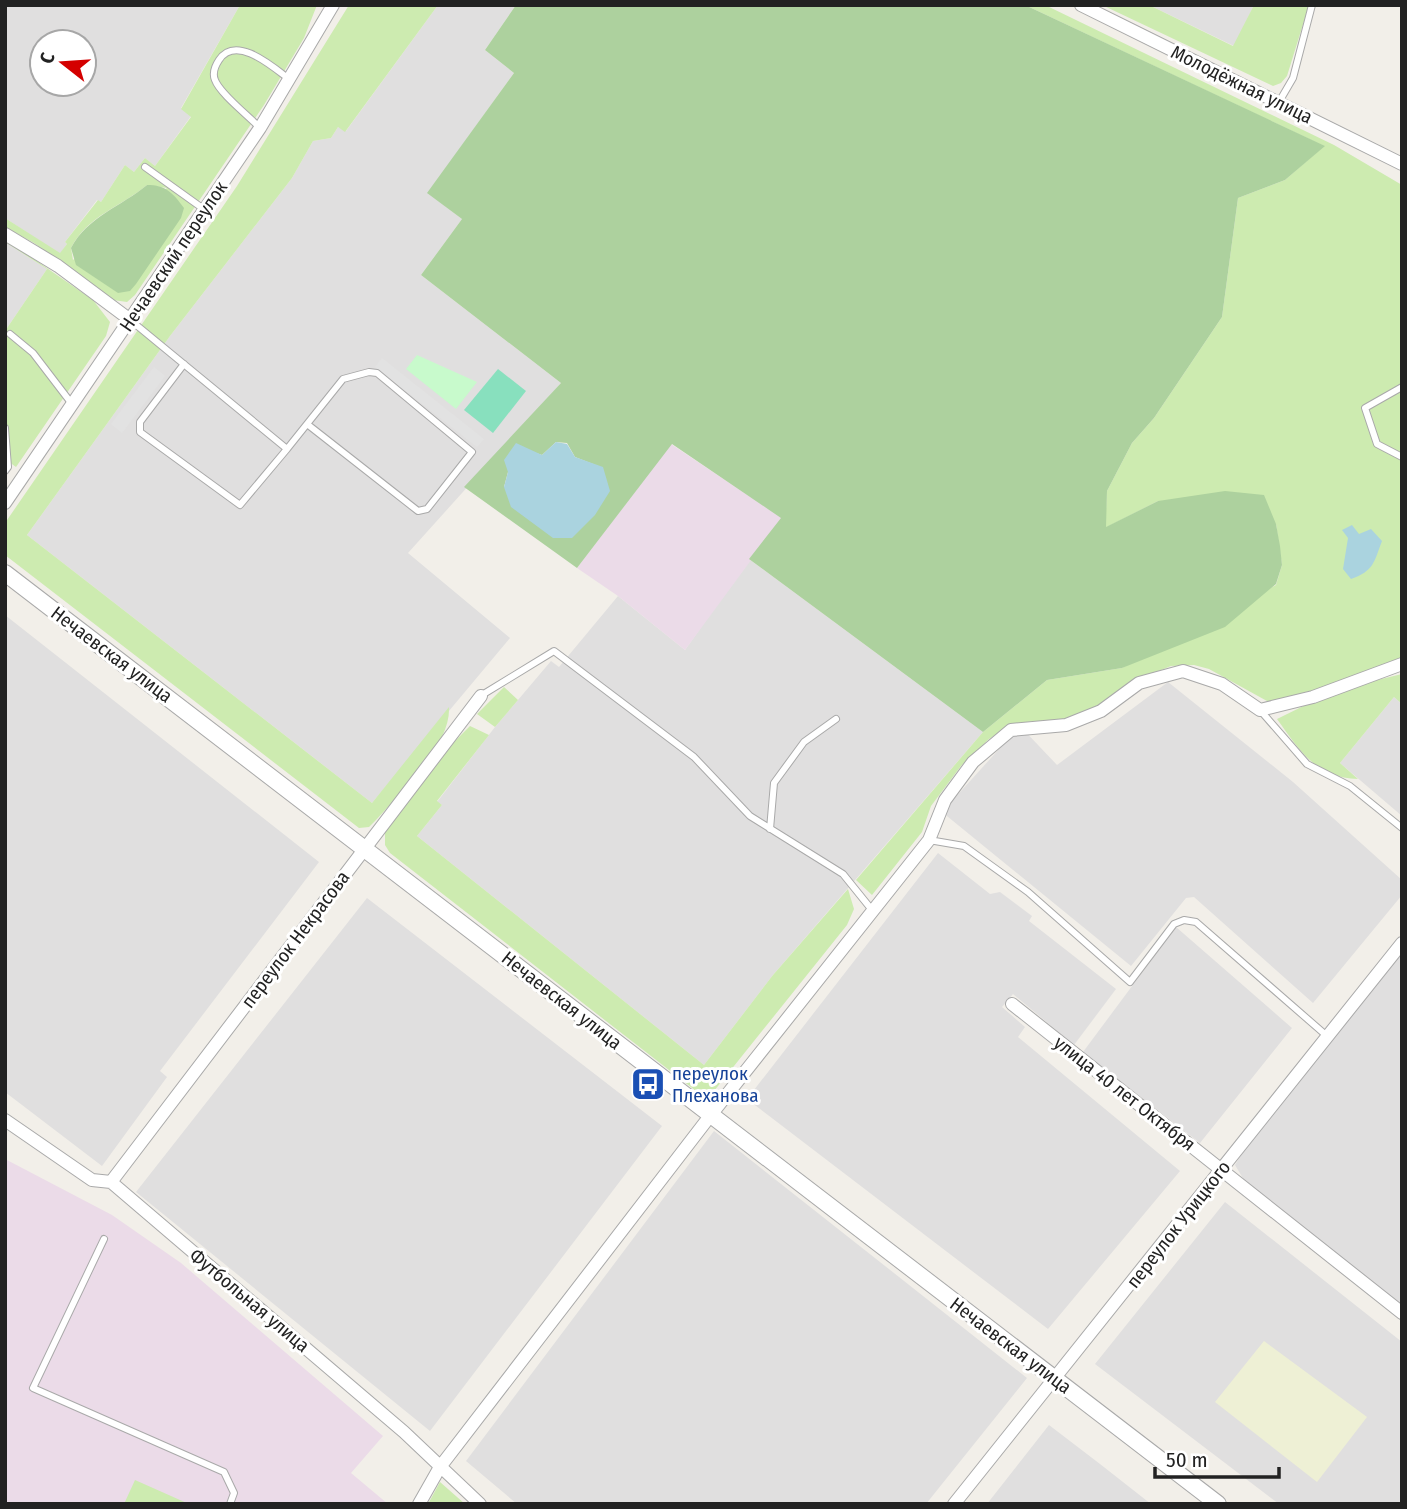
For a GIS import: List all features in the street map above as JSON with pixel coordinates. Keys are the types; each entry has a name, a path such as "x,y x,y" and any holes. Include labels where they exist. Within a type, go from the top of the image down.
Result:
{"street":[{"name":"Нечаевский переулок","path":"5,503 260,128 334,5"},
{"name":"Молодёжная улица","path":"1080,5 1402,164"},
{"path":"5,234 58,265 129,319"},
{"name":"Нечаевская улица","path":"5,573 1218,1504"},
{"path":"419,1504 440,1467 710,1116 929,840 945,800 973,762 1012,730 1066,725 1101,711 1139,683 1183,671 1223,684 1260,710 1313,697 1402,664"},
{"name":"переулок Некрасова","path":"111,1182 481,696"},
{"name":"переулок Урицкого","path":"954,1504 1402,943"},
{"name":"улица 40 лет Октября","path":"1012,1004 1402,1313"},
{"name":"Футбольная улица","path":"5,1120 92,1180 111,1182 404,1432 480,1504"}],"lane":[{"path":"1279,102 1293,78 1312,5"},
{"path":"260,128 217,84 214,69 221,57 228,51 257,55 289,79"},
{"path":"145,167 205,210"},
{"path":"129,319 287,449"},
{"path":"10,334 51,374 72,404"},
{"path":"184,364 140,422 140,432 240,505 346,376 373,372 472,452 427,509 418,511 307,424"},
{"path":"1402,387 1365,408 1377,444 1402,457"},
{"path":"5,428 9,467 5,471 19,482"},
{"path":"481,696 554,651 694,757 750,816 843,874 872,911"},
{"path":"1260,710 1307,764 1350,786 1402,828"},
{"path":"770,829 774,783 804,741 836,719"},
{"path":"929,840 964,846 1028,892 1130,982 1174,924 1184,920 1196,922 1327,1037"},
{"path":"104,1239 33,1388 224,1472 234,1493 230,1504"}],"shaded area":[{"path":"5,5 240,5 181,108 191,116 155,166 145,158 134,172 125,165 101,202 97,200 65,242 67,244 60,254 5,218"},
{"path":"438,5 516,5 485,50 514,73 428,193 462,219 421,275 561,383 408,553 510,638 372,803 27,535 170,336 292,178 313,141 331,138 338,127 346,131"},
{"path":"1149,5 1254,5 1234,46"},
{"path":"5,242 47,269 5,331"},
{"path":"382,358 484,439 477,447 375,367"},
{"path":"154,367 165,376 122,433 111,424"},
{"path":"671,444 782,518 685,650 618,596 577,568"},
{"path":"749,559 983,732 773,975 704,1065 417,836 442,805 437,802 495,727 551,661 559,667 618,596 685,650"},
{"path":"5,615 319,862 160,1071 167,1077 102,1166 5,1092"},
{"path":"1168,682 1293,782 1402,880 1402,895 1313,1003 1194,897 1186,898 1131,966 942,812 1020,726 1057,765"},
{"path":"1394,697 1402,704 1402,816 1340,763"},
{"path":"938,853 990,894 1000,892 1032,916 1029,921 1116,989 1074,1045 1013,994 1002,1007 1025,1027 1018,1037 1180,1171 1048,1329 747,1099"},
{"path":"367,898 662,1126 430,1431 136,1192"},
{"path":"1176,927 1292,1028 1200,1143 1083,1052"},
{"path":"1402,953 1402,1306 1244,1180 1235,1165 1246,1147"},
{"path":"714,1131 1027,1378 926,1504 517,1504 466,1461"},
{"path":"5,1159 112,1215 181,1263 383,1436 351,1473 388,1504 5,1504"},
{"path":"1225,1202 1402,1342 1402,1504 1279,1504 1095,1364"},
{"path":"1049,1425 1100,1464 1151,1504 987,1504"}],"green space":[{"path":"240,5 317,5 304,38 264,105 135,295 127,302 113,300 34,243 5,227 5,218 60,253 67,244 65,242 98,200 101,202 125,165 134,172 145,158 155,166 191,117 181,109","holes":["147,185 167,188 73,260 71,248 95,220"]},
{"path":"349,5 438,5 345,132 338,127 331,138 313,141 292,178 170,336 27,535 372,803 449,707 442,737 422,768 369,827 359,828 5,555 5,523 237,186"},
{"path":"516,5 1025,5 1325,146 1285,180 1238,198 1222,317 1154,418 1132,443 1107,491 1106,527 1158,501 1225,491 1264,495 1276,524 1280,546 1282,565 1276,584 1225,627 1122,668 1047,680 983,732 749,559 781,518 672,444 577,568 464,487 561,383 421,275 462,219 427,193 514,73 485,50","holes":["556,442 567,443 575,457 603,468 504,487 508,472 527,450 542,455"]},
{"path":"1025,5 1045,5 1334,145 1402,185 1402,666 1277,703 1267,701 1209,669 1194,665 1171,666 1149,675 1104,705 1068,719 1027,722 1008,727 989,739 961,766 931,806 922,832 872,895 856,880 983,732 1047,680 1122,668 1276,585 1282,565 1276,524 1158,501 1105,528 1107,491 1132,443 1154,418 1222,317 1238,198 1285,180 1324,146"},
{"path":"1102,5 1149,5 1233,46 1254,5 1309,5 1287,76 1281,83 1273,86"},
{"path":"147,185 159,186 168,191 184,208 181,218 136,284 130,291 118,293 76,265 71,248 95,220"},
{"path":"5,239 93,300 110,322 106,336 16,467 5,459 5,331 47,269 5,242"},
{"path":"417,355 477,382 456,409 406,369"},
{"path":"498,369 526,391 493,433 464,410"},
{"path":"1402,674 1402,704 1394,697 1340,763 1358,779 1331,774 1310,761 1277,719 1336,690"},
{"path":"504,687 518,700 495,727 477,714"},
{"path":"470,726 489,735 437,801 442,805 417,836 704,1065 773,975 848,889 854,909 847,925 714,1091 696,1091 390,853 385,845 385,832 447,749"},
{"path":"1264,1341 1367,1417 1317,1482 1215,1402"},
{"path":"135,1480 189,1504 124,1504"},
{"path":"440,1482 465,1504 428,1504"}],"water":[{"path":"556,442 567,444 575,457 603,467 610,491 595,515 572,538 553,538 511,507 504,487 508,472 504,460 516,443 542,455"},
{"path":"1352,525 1359,534 1371,529 1382,541 1369,569 1351,579 1343,569 1348,538 1342,530"}],"place":[{"name":"переулок Плеханова","path":"648,1084"}]}
